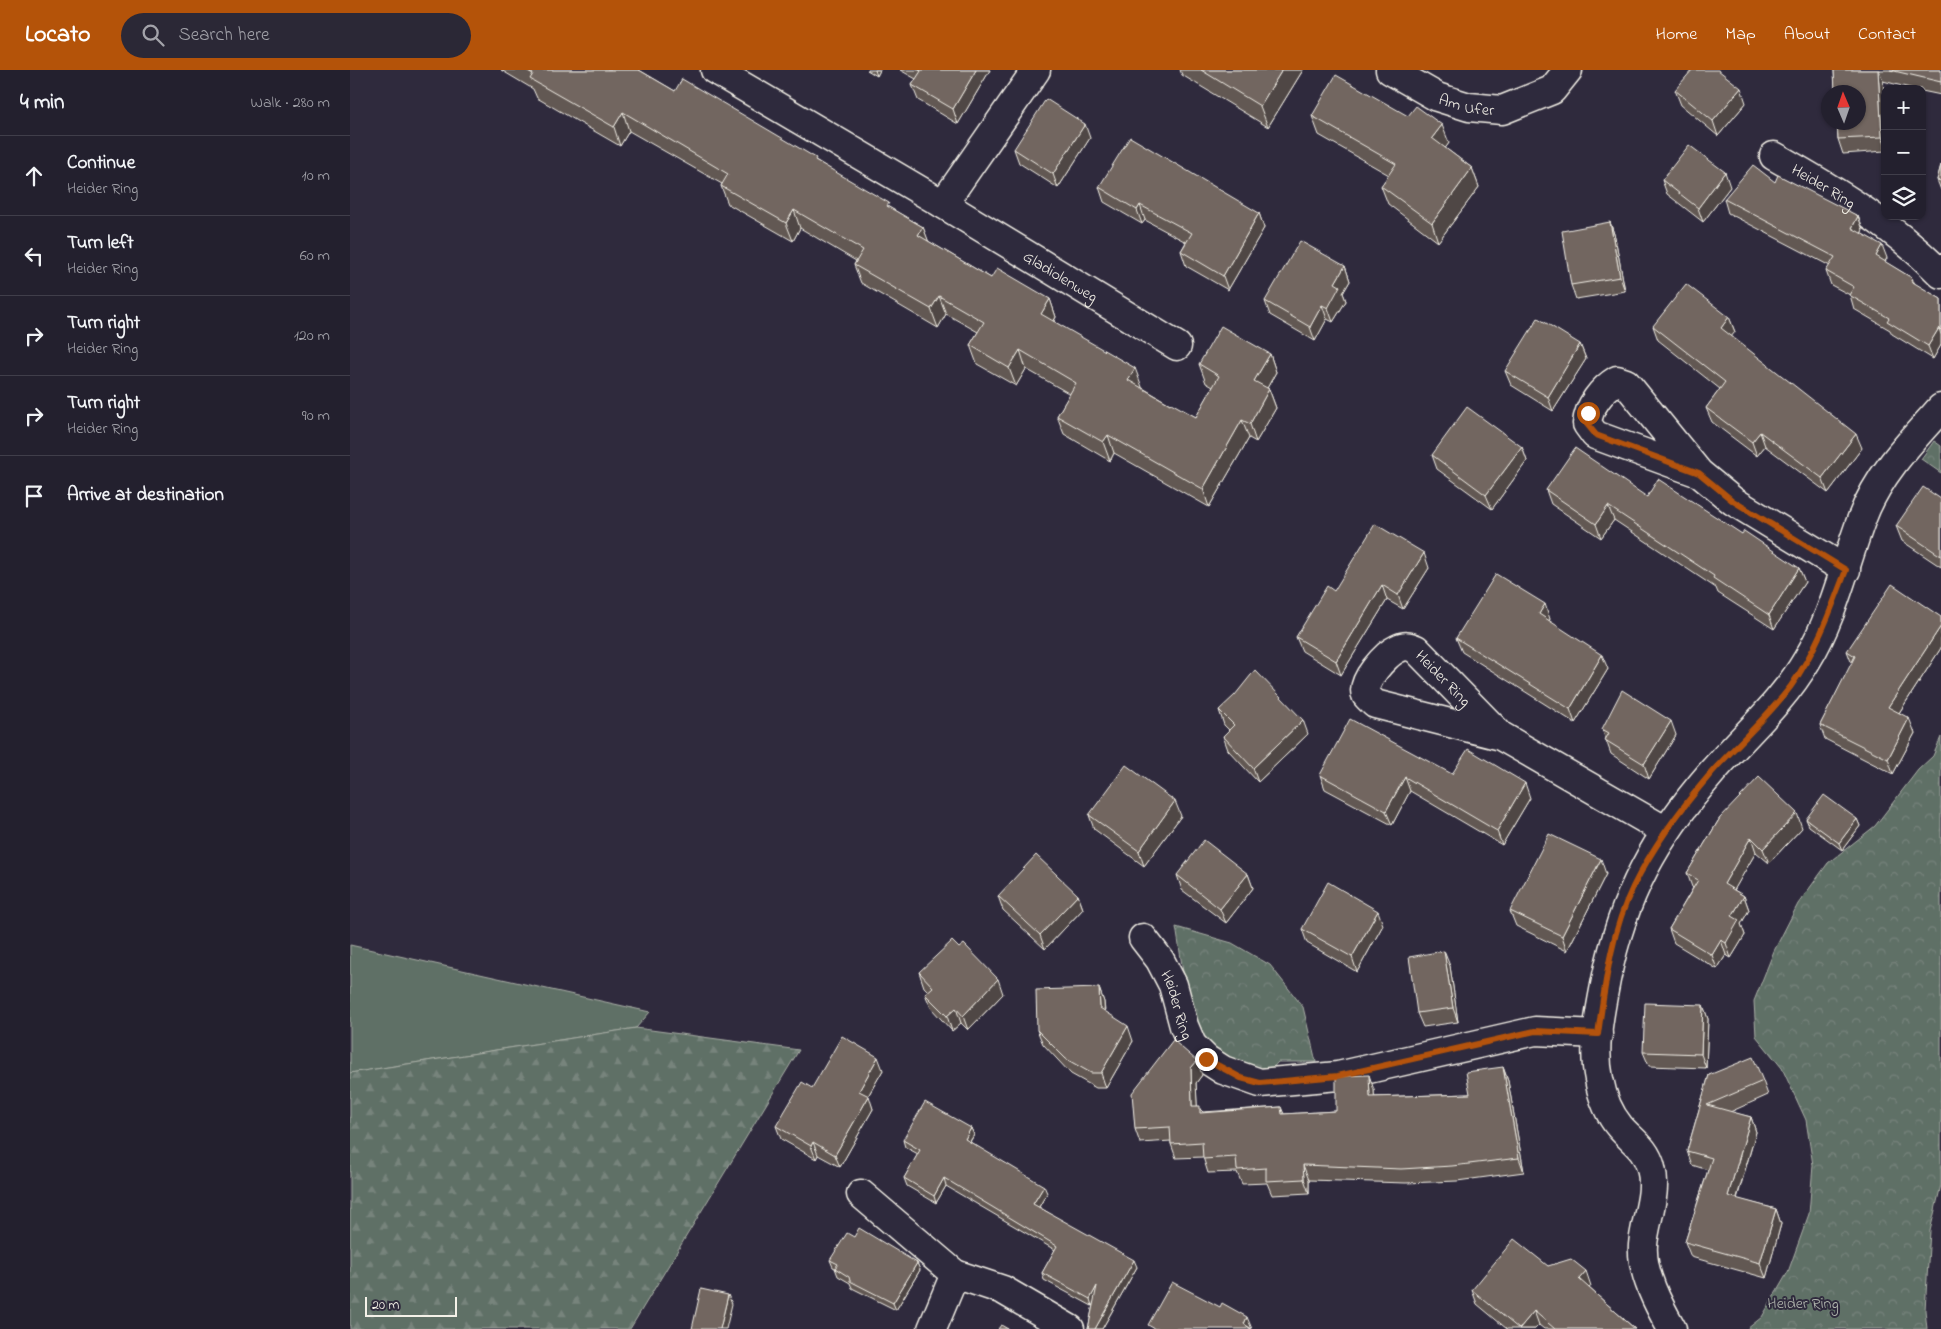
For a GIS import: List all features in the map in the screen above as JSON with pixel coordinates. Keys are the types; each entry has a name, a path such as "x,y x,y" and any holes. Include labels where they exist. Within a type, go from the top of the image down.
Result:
{"street":[{"name":"Gladiolenweg","path":"715,70 1177,346"},
{"path":"942,204 1036,70"},
{"name":"Am Ufer","path":"1390,70 1437,98 1470,107 1502,110 1552,90 1568,70"},
{"name":"Heider Ring","path":"1774,156 1871,214 1898,234 1941,274"},
{"path":"1672,1329 1650,1281 1642,1248 1653,1194 1653,1175 1646,1153 1618,1126 1603,1097 1596,1061 1598,1034 1612,950 1633,887 1666,831 1712,773 1790,687 1808,658 1822,631 1846,570 1862,517 1882,478 1941,408"},
{"path":"1699,473 1733,501 1846,570"},
{"path":"1500,736 1666,831"},
{"name":"Heider Ring","path":"1143,938 1160,960 1173,985 1184,1026 1192,1045 1206,1059 1223,1070 1260,1083 1338,1076 1535,1031 1598,1034"},
{"path":"861,1194 955,1274 1003,1290 1070,1329"},
{"path":"932,1329 955,1274"}],"green space":[{"path":"1934,441 1941,446 1941,473 1921,459"},
{"path":"1941,737 1941,1185 1930,1231 1925,1310 1927,1329 1747,1329 1762,1317 1788,1272 1809,1214 1813,1165 1806,1120 1782,1068 1756,1036 1754,1001 1774,951 1798,904 1828,863 1875,826 1918,770 1933,756"},
{"path":"1176,927 1232,943 1270,965 1303,1007 1316,1062 1278,1062 1268,1073 1245,1068 1215,1054 1202,1038 1190,1008"},
{"path":"350,945 650,1012 636,1028 350,1073"},
{"path":"636,1028 799,1050 630,1329 350,1329 350,1073"}],"building":[{"path":"526,70 639,70 675,91 682,79 889,203 887,206 923,227 918,235 991,278 997,268 1050,299 1041,314 1135,368 1128,380 1196,417 1219,376 1199,364 1221,326 1270,354 1254,381 1269,389 1250,424 1242,420 1203,489 1108,435 1103,442 1057,416 1076,383 1020,350 1009,368 970,345 984,322 939,296 931,309 854,265 863,250 794,210 786,223 721,186 728,174 623,112 614,127 530,79 533,74"},
{"path":"919,70 976,70 953,109 912,85 921,71"},
{"path":"1201,70 1282,70 1260,106"},
{"path":"1692,70 1718,70 1741,88 1713,121 1675,90"},
{"path":"1834,70 1878,70 1881,137 1838,139 1837,130 1866,130 1866,85 1835,85"},
{"path":"1890,70 1941,70 1941,82"},
{"path":"1336,75 1408,116 1416,106 1442,125 1432,138 1472,168 1432,223 1381,186 1396,164 1312,116"},
{"path":"1046,99 1085,124 1053,174 1014,149"},
{"path":"1130,137 1259,213 1223,276 1181,251 1192,233 1140,205 1137,210 1099,187"},
{"path":"1689,145 1725,172 1698,208 1662,180"},
{"path":"1753,165 1775,182 1778,175 1858,216 1852,228 1882,245 1876,256 1912,278 1911,281 1941,299 1941,330 1939,328 1928,346 1887,321 1889,318 1849,295 1854,287 1826,271 1835,257 1724,199"},
{"path":"1941,165 1941,181 1937,180"},
{"path":"1610,222 1620,277 1571,285 1562,231"},
{"path":"1300,241 1345,266 1335,283 1340,286 1328,308 1322,305 1310,327 1265,301"},
{"path":"1686,284 1729,317 1721,328 1856,434 1822,478 1760,432 1752,442 1706,408 1725,382 1653,326"},
{"path":"1538,318 1580,344 1548,397 1505,371"},
{"path":"1467,407 1522,447 1486,495 1432,455"},
{"path":"1575,448 1647,497 1658,479 1742,534 1744,531 1799,568 1769,615 1608,506 1596,524 1546,490"},
{"path":"1923,487 1941,499 1941,556 1896,526"},
{"path":"1375,524 1424,553 1398,595 1382,585 1336,661 1296,637 1327,586 1334,591"},
{"path":"1496,574 1545,604 1539,614 1602,655 1570,709 1456,638"},
{"path":"1892,584 1941,617 1941,626 1888,707 1909,718 1888,759 1820,725 1855,656 1847,651"},
{"path":"1255,670 1303,720 1253,768 1223,736 1234,725 1219,710 1235,695"},
{"path":"1622,690 1671,721 1644,764 1605,740 1609,733 1602,729"},
{"path":"1350,719 1452,774 1468,749 1525,783 1497,831 1405,777 1386,811 1320,775"},
{"path":"1126,765 1175,801 1139,851 1089,815"},
{"path":"1759,777 1797,813 1763,849 1751,837 1724,884 1744,896 1732,916 1739,920 1726,943 1721,940 1712,955 1669,929 1698,880 1687,873 1720,818"},
{"path":"1824,795 1857,819 1839,843 1806,819"},
{"path":"1549,834 1601,859 1562,936 1510,911"},
{"path":"1204,840 1248,874 1220,909 1177,875"},
{"path":"1036,855 1078,895 1040,935 998,896"},
{"path":"1328,882 1378,911 1352,957 1302,929"},
{"path":"952,941 959,948 964,944 998,979 963,1016 956,1008 947,1016 925,994 933,987 919,972"},
{"path":"1444,951 1453,1008 1417,1013 1409,957"},
{"path":"1099,988 1100,1008 1128,1026 1101,1073 1091,1073 1066,1059 1037,1030 1036,990"},
{"path":"1645,1003 1703,1005 1701,1054 1643,1052"},
{"path":"842,1036 878,1057 859,1091 869,1096 835,1155 813,1142 811,1146 776,1126 802,1082 812,1088"},
{"path":"1173,1040 1197,1061 1191,1068 1192,1106 1200,1106 1200,1113 1281,1107 1282,1114 1336,1111 1336,1077 1341,1076 1369,1075 1370,1097 1470,1094 1466,1072 1503,1067 1519,1158 1452,1166 1401,1169 1303,1165 1304,1179 1266,1181 1266,1168 1237,1170 1236,1157 1203,1159 1202,1142 1171,1144 1170,1127 1135,1129 1132,1093"},
{"path":"1753,1057 1763,1081 1707,1105 1751,1117 1728,1196 1776,1209 1760,1263 1685,1242 1712,1158 1687,1151 1709,1075"},
{"path":"925,1102 971,1128 965,1139 1044,1186 1033,1204 1134,1260 1095,1329 1088,1329 1097,1286 1090,1299 1042,1273 1057,1246 944,1178 934,1196 904,1178 920,1150 903,1140"},
{"path":"859,1228 917,1263 893,1303 850,1281 849,1277 835,1268 838,1264 830,1260 847,1233 854,1237"},
{"path":"1514,1239 1548,1266 1571,1259 1586,1271 1579,1279 1635,1329 1555,1329 1534,1311 1519,1329 1472,1290"},
{"path":"1172,1282 1220,1307 1222,1303 1247,1317 1244,1324 1251,1329 1155,1329 1148,1325"},
{"path":"701,1289 728,1295 720,1329 692,1329"},
{"path":"1001,1325 1008,1329 998,1329"}],"route":[{"path":"1206,1059 1223,1070 1241,1078 1260,1083 1338,1076 1535,1031 1553,1030 1598,1034 1612,950 1633,887 1666,831 1712,773 1790,687 1822,631 1846,570 1733,501 1699,473 1596,435 1587,424 1588,413"}]}
